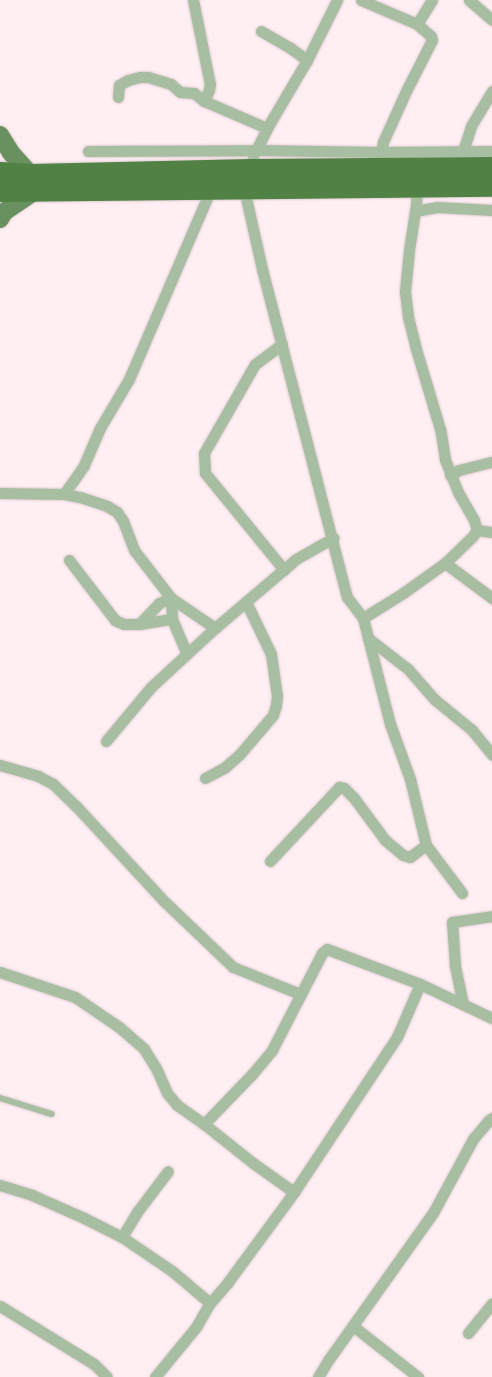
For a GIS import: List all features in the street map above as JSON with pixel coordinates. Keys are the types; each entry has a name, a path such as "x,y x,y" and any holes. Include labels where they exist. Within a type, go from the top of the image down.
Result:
{"highway":[{"path":"0,191 32,182 253,159 492,165"},
{"path":"0,172 32,182 244,189 417,186 492,165"}],"main road":[{"path":"0,135 32,182 4,212 0,219"}],"street":[{"path":"193,0 210,84 204,101"},
{"path":"253,159 267,128 307,60 336,0"},
{"path":"361,0 417,24 431,36 432,40 407,89 383,142 381,152"},
{"path":"417,24 432,0"},
{"path":"469,0 492,20"},
{"path":"261,31 290,47 307,60"},
{"path":"118,97 119,85 128,80 140,77 160,80 171,84 180,92 194,93 204,101 267,128"},
{"path":"464,151 471,126 492,91"},
{"path":"88,151 253,159 381,152 464,151 492,165"},
{"path":"363,618 403,593 445,563 472,538 476,530 474,520 450,475 408,316 406,291 417,186"},
{"path":"64,494 84,465 100,428 129,379 211,189"},
{"path":"244,189 262,269 333,538 347,597 363,618 390,724 410,779 426,845 462,893"},
{"path":"415,211 437,207 492,210"},
{"path":"282,344 255,364 204,453 205,473 284,570"},
{"path":"450,475 459,470 492,462"},
{"path":"0,493 64,494 80,497 107,506 117,512 123,521 134,550 171,598 215,628"},
{"path":"476,530 492,532"},
{"path":"106,741 150,687 215,628 296,559 333,538"},
{"path":"69,560 115,620 124,624 139,624 172,619"},
{"path":"445,563 492,598"},
{"path":"171,598 172,619 187,654"},
{"path":"139,624 159,603 171,598"},
{"path":"205,778 224,768 239,755 273,715 276,705 277,696 271,654 246,602"},
{"path":"368,638 408,669 434,699 472,730 492,755"},
{"path":"0,765 38,776 53,784 76,806 165,902 233,967 300,994"},
{"path":"270,860 339,787 344,788 354,798 385,840 403,855 410,857 426,845"},
{"path":"463,1004 455,965 452,922 492,916"},
{"path":"204,1124 253,1073 272,1050 322,952 327,949 420,984 492,1018"},
{"path":"0,972 75,997 119,1027 144,1049 156,1068 167,1093 177,1105 294,1192"},
{"path":"155,1377 196,1327 210,1303 228,1282 294,1192 397,1037 420,984"},
{"path":"318,1377 329,1359 434,1211 473,1140 488,1120 492,1118"},
{"path":"122,1238 137,1212 168,1171"},
{"path":"0,1185 32,1195 84,1218 122,1238 172,1271 210,1303"},
{"path":"468,1333 492,1303"},
{"path":"0,1306 94,1364 107,1377"},
{"path":"353,1326 418,1377"}],"lane":[{"path":"0,1098 52,1114"}]}
